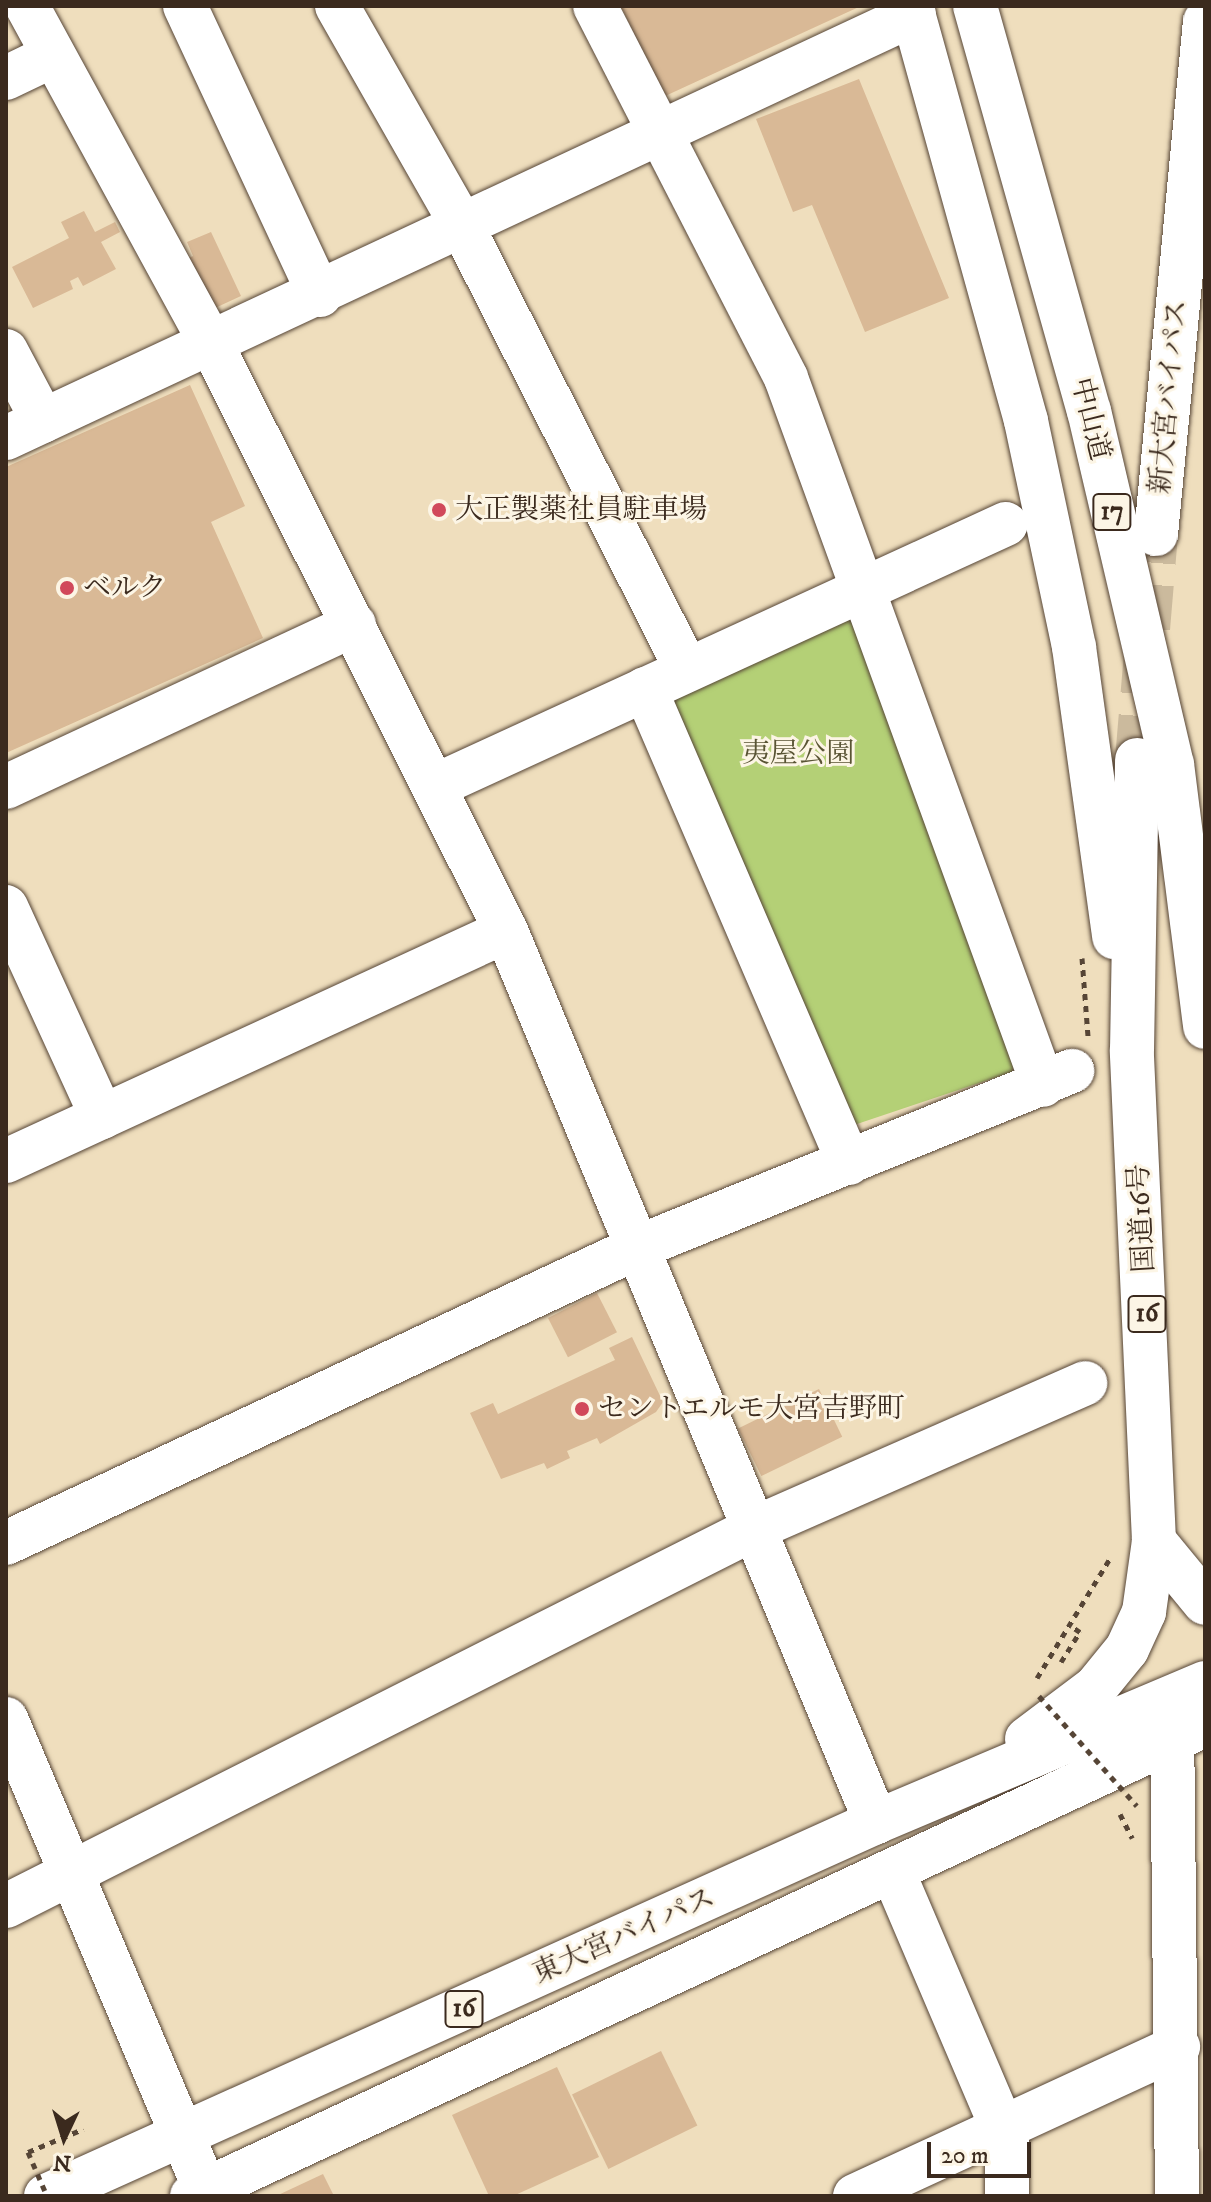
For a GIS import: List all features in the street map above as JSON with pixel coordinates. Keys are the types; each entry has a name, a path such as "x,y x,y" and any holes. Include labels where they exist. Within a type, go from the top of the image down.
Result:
{"main road":[{"path":"27,6 210,341 506,931 876,1822"},
{"path":"185,6 320,295"},
{"path":"337,6 460,222 687,670"},
{"path":"6,1543 636,1248 849,1163 1068,1068 861,590 786,378 662,131 595,6"},
{"name":"中山道","path":"975,6 1089,411 1172,764 1205,1027"},
{"path":"6,351 24,430 210,341 320,295 460,222 662,131 912,10 1033,451 1074,647 1132,1050"},
{"name":"新大宮バイパス","path":"1156,534 1205,21"},
{"path":"6,78 52,56"},
{"path":"435,786 1006,524"},
{"path":"6,787 354,625"},
{"path":"645,689 849,1163"},
{"name":"国道16号","path":"964,1787 1096,1687 1127,1649 1144,1612 1154,1541 1132,1050 1137,760"},
{"path":"6,907 102,1117"},
{"path":"6,1161 506,931"},
{"path":"6,1906 75,1877 753,1529 1085,1383"},
{"path":"1154,1541 1205,1603"},
{"path":"1177,2196 1188,1688"},
{"name":"東大宮バイパス","path":"46,2196 876,1822 964,1787 1188,1688"},
{"path":"6,1719 182,2135 202,2194"},
{"name":"東大宮バイパス","path":"202,2194 1189,1735"},
{"path":"893,1872 1002,2125 1007,2196"},
{"path":"855,2196 1002,2125 1178,2047"}],"path":[{"path":"1068,1068 1080,943"},
{"path":"1037,1678 1100,1578 1111,1542"},
{"path":"1039,1696 1137,1806"},
{"path":"46,2196 28,2152 83,2129"}],"green space":[{"name":"夷屋公園","path":"844,614 862,621 1017,1058 1012,1072 857,1124 843,1117 665,712 672,693"}],"building":[{"path":"621,6 861,6 663,97"},
{"path":"859,79 949,298 865,332 812,205 793,212 756,119"},
{"path":"84,211 95,232 115,222 120,232 101,242 116,269 83,286 78,277 70,281 73,289 33,308 12,267 69,238 61,222"},
{"path":"211,232 241,296 215,308 180,262 193,256 187,242"},
{"path":"190,385 245,506 211,522 263,638 6,753 6,467"},
{"path":"597,1293 617,1332 568,1357 548,1318"},
{"name":"セントエルモ大宮吉野町","path":"632,1337 663,1402 656,1412 600,1444 597,1438 567,1451 570,1458 547,1469 544,1463 501,1479 470,1413 493,1403 498,1414 615,1360 609,1348"},
{"path":"819,1389 842,1437 761,1476 738,1428"},
{"path":"661,2051 697,2126 608,2169 572,2094"},
{"path":"557,2067 599,2157 513,2196 489,2196 452,2115"},
{"path":"323,2174 334,2196 276,2196"}],"tunnel":[{"path":"1137,760 1156,534"}],"place":[{"name":"大正製薬社員駐車場","path":"439,510"},
{"name":"ベルク","path":"67,588"},
{"name":"セントエルモ大宮吉野町","path":"582,1409"}]}
